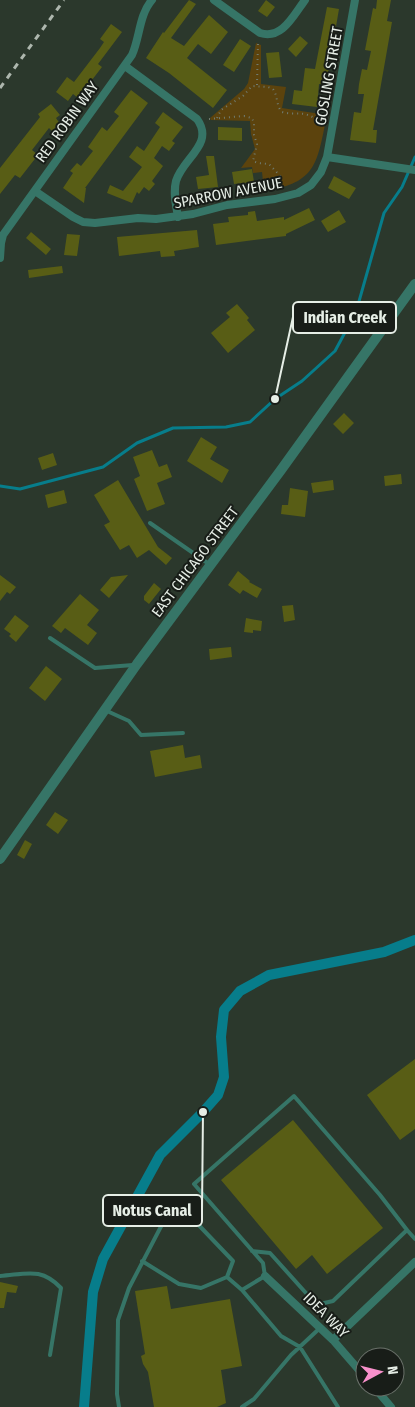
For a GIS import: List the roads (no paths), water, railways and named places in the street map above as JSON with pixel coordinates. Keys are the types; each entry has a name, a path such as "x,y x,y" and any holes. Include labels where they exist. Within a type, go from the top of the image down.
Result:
{"street":[{"name":"RED ROBIN WAY","path":"0,258 3,235 132,55 143,14 152,0"},
{"path":"214,0 260,33 268,35 278,33 304,0"},
{"name":"GOSLING STREET","path":"327,158 355,0"},
{"path":"125,66 197,119 201,125 203,131 202,138 176,182 175,191 178,217"},
{"path":"327,158 415,170"},
{"name":"SPARROW AVENUE","path":"35,191 83,222 95,223 129,218 156,219 178,217 227,205 276,199 298,193 311,185 321,172 327,158"},
{"name":"EAST CHICAGO STREET","path":"0,859 137,664 282,470 415,284"},
{"path":"333,1340 415,1262"},
{"name":"IDEA WAY","path":"266,1276 333,1340 355,1365"},
{"path":"382,1397 391,1407"}],"lane":[{"path":"150,523 210,566"},
{"path":"50,638 95,668 137,664"},
{"path":"105,710 129,721 141,735 183,733"},
{"path":"242,1290 266,1276 263,1263 194,1184 294,1096 380,1195 415,1239"},
{"path":"119,1407 117,1394 118,1320 128,1288 142,1261 167,1215 179,1211 190,1216 233,1261 227,1277 201,1288 179,1284 142,1261"},
{"path":"252,1251 270,1253 314,1302 320,1304 332,1301 407,1230"},
{"path":"0,1276 38,1273 51,1278 61,1288 50,1356"},
{"path":"227,1277 242,1290 281,1336 300,1347 338,1407"},
{"path":"242,1407 254,1399 300,1347 320,1328"}],"waterway":[{"path":"0,486 20,489 103,467 137,443 173,428 226,427 250,422 275,399 302,381 335,351 356,312 384,213 402,187 415,157"},
{"path":"84,1407 93,1292 103,1259 160,1155 218,1095 224,1077 221,1037 224,1010 240,991 269,975 384,952 415,940"}],"railway":[{"path":"0,88 64,0"}],"place":[{"name":"Indian Creek","path":"275,399"},
{"name":"Notus Canal","path":"203,1112"}]}
